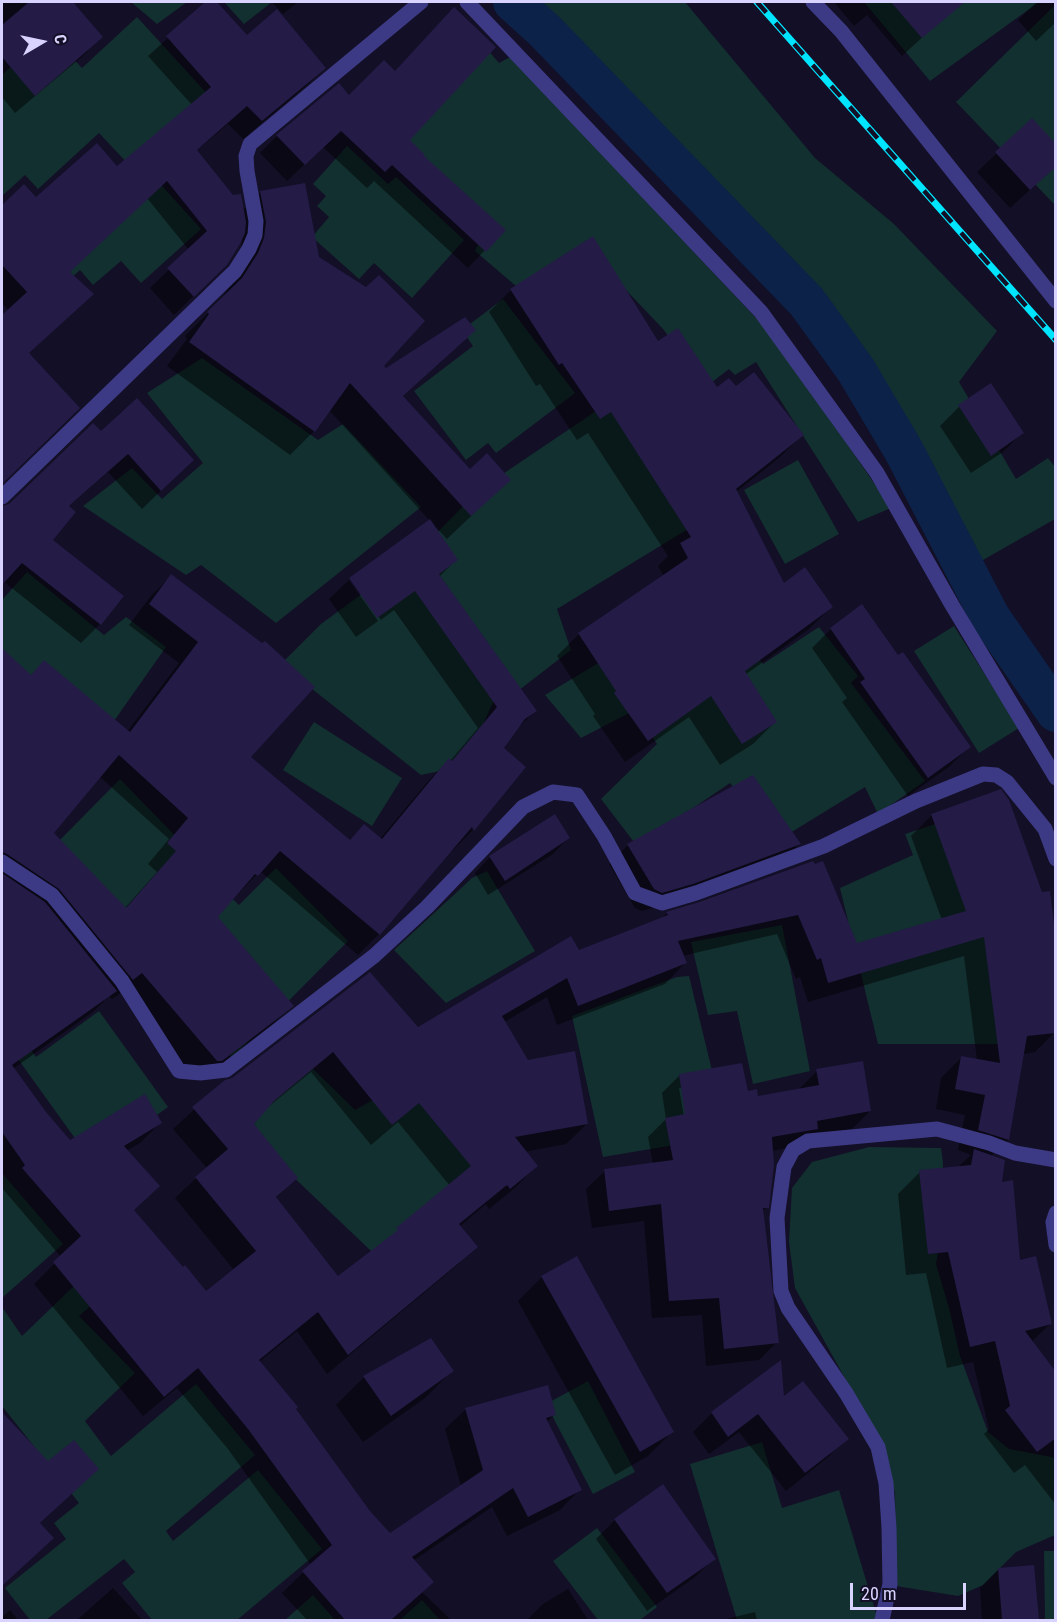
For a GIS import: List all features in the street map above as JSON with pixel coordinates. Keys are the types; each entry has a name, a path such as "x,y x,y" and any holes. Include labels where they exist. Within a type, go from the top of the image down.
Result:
{"street":[{"path":"2,497 235,271 255,235 256,221 246,156 250,144 421,2"},
{"path":"467,2 761,312 877,473 952,605 1056,778"},
{"path":"813,2 841,31 1056,301"},
{"path":"2,862 52,895 122,981 179,1071 200,1073 226,1070 374,956 427,907 523,807 553,792 577,795 604,836 635,893 662,903 696,893 824,846 916,801 983,774 996,775 1007,782 1045,829 1056,859"},
{"path":"882,1620 890,1584 886,1483 878,1447 846,1393 788,1308 781,1291 777,1218 784,1167 793,1150 808,1141 937,1129 989,1143 1015,1153 1056,1160"},
{"path":"1056,1213 1053,1222 1056,1245"}],"green space":[{"path":"131,2 187,2 157,24"},
{"path":"224,2 272,2 244,24"},
{"path":"532,2 685,2 815,158 894,224 997,331 959,382 1016,479 1048,458 1055,467 1055,519 976,564 868,365 814,297 551,19"},
{"path":"864,2 1039,2 930,81"},
{"path":"1055,5 1055,205 956,102"},
{"path":"137,17 221,109 144,181 99,133 38,189 25,175 2,196 2,75 48,32 82,68"},
{"path":"480,41 499,63 510,57 773,336 891,508 858,522 756,362 735,375 729,369 707,386 663,329 588,250 524,293 475,251 487,225 375,122"},
{"path":"347,146 388,184 396,177 464,240 412,298 374,263 359,279 312,237 329,217 317,206 326,196 313,184"},
{"path":"154,177 201,229 141,283 121,261 93,285 80,270 45,302 89,203"},
{"path":"503,299 575,393 496,453 488,443 466,460 414,391 473,346 462,330"},
{"path":"202,358 318,440 343,424 421,507 276,623 201,565 186,575 83,506 132,468 162,499 203,463 147,393"},
{"path":"602,407 658,439 688,529 557,609 571,650 514,694 496,696 464,766 421,775 307,685 279,666 321,624 416,554 479,490"},
{"path":"798,460 839,534 785,564 744,490"},
{"path":"27,572 104,635 126,617 166,647 107,731 2,663 2,600"},
{"path":"722,610 763,664 819,627 858,676 851,683 925,781 878,814 865,787 777,841 730,783 637,846 601,799 657,744 635,710 581,738 545,695 630,644"},
{"path":"954,626 1019,728 979,753 914,651"},
{"path":"314,722 402,778 372,826 283,770"},
{"path":"120,779 187,848 122,913 55,845"},
{"path":"966,814 1020,1044 878,1044 840,888 913,855 905,834"},
{"path":"276,868 348,941 232,1058 202,1028 179,927 219,886 239,905"},
{"path":"487,871 535,951 446,1003 394,950 472,878"},
{"path":"782,925 810,1071 753,1084 737,1011 708,1015 691,942"},
{"path":"689,976 728,1136 603,1157 572,1016 677,977"},
{"path":"99,1011 168,1107 92,1162 5,1041 18,1031 36,1057"},
{"path":"304,1060 355,1110 417,1075 495,1169 389,1268 247,1133"},
{"path":"869,1147 941,1148 943,1162 942,1229 936,1264 960,1356 988,1432 1009,1449 1055,1459 1055,1535 1016,1552 983,1585 958,1596 896,1586 895,1493 883,1447 795,1288 789,1242 792,1188 812,1162"},
{"path":"2,1173 63,1244 2,1298"},
{"path":"77,1283 95,1302 79,1316 135,1373 85,1421 111,1456 196,1384 255,1455 166,1531 173,1541 258,1470 322,1549 237,1620 152,1620 122,1583 135,1572 124,1559 46,1620 30,1620 5,1588 66,1539 54,1523 79,1503 2,1406 2,1307 22,1336"},
{"path":"588,1381 635,1472 593,1494 546,1404"},
{"path":"762,1442 782,1508 839,1490 878,1620 737,1620 690,1464"},
{"path":"597,1528 657,1607 640,1620 598,1620 553,1561"},
{"path":"1044,1551 1055,1551 1055,1620 1045,1620"},
{"path":"313,1595 335,1620 285,1620"},
{"path":"422,1600 440,1620 400,1620"}],"building":[{"path":"29,2 73,2 103,37 35,96 2,57 2,25"},
{"path":"205,2 217,2 247,35 277,9 326,68 262,121 247,106 197,150 233,195 241,194 246,222 245,233 227,265 194,297 167,268 207,231 167,181 70,272 94,294 29,353 80,408 2,484 2,315 27,292 2,265 2,205 24,184 36,197 97,143 117,166 211,87 166,36"},
{"path":"891,2 965,2 922,38"},
{"path":"454,7 496,47 410,140 424,156 506,230 486,252 392,165 385,172 341,131 305,165 276,135 339,83 349,95 384,60 395,71"},
{"path":"1032,118 1056,144 1056,167 1030,190 995,152"},
{"path":"305,183 319,257 366,287 379,275 425,321 384,366 386,368 465,317 476,330 403,396 470,469 487,453 511,480 471,516 350,383 315,432 189,342 209,314 207,312 242,278 258,253 264,238 266,222 260,191"},
{"path":"593,236 658,341 678,328 717,387 729,378 736,386 754,372 804,435 736,489 784,583 805,567 833,607 745,671 777,722 742,744 711,696 648,741 614,693 616,691 578,633 688,558 680,543 691,537 611,412 600,419 562,363 559,365 510,289"},
{"path":"991,383 1024,433 991,456 958,405"},
{"path":"137,398 194,460 161,491 128,454 69,506 76,512 53,540 124,596 101,625 22,563 2,585 2,506 9,504 93,423 101,431"},
{"path":"430,519 458,560 439,574 537,711 525,719 504,748 526,767 474,831 472,827 380,935 280,851 258,876 255,874 218,917 294,1006 222,1061 217,1061 142,973 133,980 59,889 2,852 2,648 31,675 44,660 130,732 198,642 149,604 171,574 262,643 265,641 315,687 251,757 350,840 364,824 382,839 449,758 452,761 497,707 415,591 377,618 349,578","holes":["119,755 188,818 167,843 176,851 126,908 54,833"]},
{"path":"862,604 898,655 903,652 971,747 928,778 860,682 865,679 830,628"},
{"path":"753,775 801,844 693,884 662,893 654,889 627,844"},
{"path":"1001,789 1009,800 1042,892 1050,891 1056,940 1056,1033 1027,1036 1009,1140 978,1130 985,1095 955,1089 961,1056 1000,1063 984,937 828,983 821,958 817,960 798,915 678,941 687,963 578,1006 567,978 502,1016 528,1060 575,1051 588,1124 515,1137 538,1166 510,1189 507,1185 459,1224 478,1247 348,1355 318,1312 259,1360 298,1407 296,1409 370,1511 390,1533 483,1470 465,1408 548,1385 556,1415 546,1418 582,1490 528,1517 513,1488 412,1557 434,1582 391,1620 345,1620 302,1571 332,1545 248,1429 198,1368 164,1397 53,1262 81,1236 22,1168 25,1165 2,1132 2,873 45,902 117,991 12,1065 46,1112 70,1140 145,1094 162,1123 124,1146 160,1186 134,1210 206,1291 256,1251 195,1177 228,1149 192,1107 370,972 418,1027 571,936 579,950 668,915 666,912 813,861 815,864 823,861 857,943 966,911 931,814","holes":["333,1052 392,1125 419,1103 471,1166 396,1228 398,1230 338,1276 276,1197 298,1178 254,1124 274,1101"]},
{"path":"555,814 570,838 505,881 489,856"},
{"path":"863,1061 871,1111 817,1121 818,1129 772,1137 774,1165 769,1208 763,1208 779,1343 724,1349 719,1298 669,1301 661,1204 609,1211 604,1169 673,1160 665,1118 685,1114 679,1074 742,1063 748,1091 757,1089 758,1096 819,1085 816,1069"},
{"path":"974,1149 1005,1160 1002,1182 1013,1180 1020,1260 1036,1256 1052,1324 1025,1331 1056,1372 1056,1438 1037,1452 1005,1410 1010,1406 995,1341 970,1347 948,1252 928,1254 919,1170 971,1165"},
{"path":"577,1256 674,1432 640,1452 541,1276"},
{"path":"431,1338 454,1371 391,1416 363,1376"},
{"path":"781,1360 784,1396 803,1381 849,1439 805,1473 758,1414 728,1437 711,1412"},
{"path":"2,1412 48,1461 74,1440 99,1469 40,1523 54,1538 2,1586"},
{"path":"663,1484 716,1559 667,1593 614,1519"},
{"path":"1034,1565 1039,1620 1002,1620 998,1568"}],"waterway":[{"path":"513,2 545,31 807,302 856,370 904,451 990,617 1056,712"}],"railway":[{"path":"757,2 1056,340"}]}
